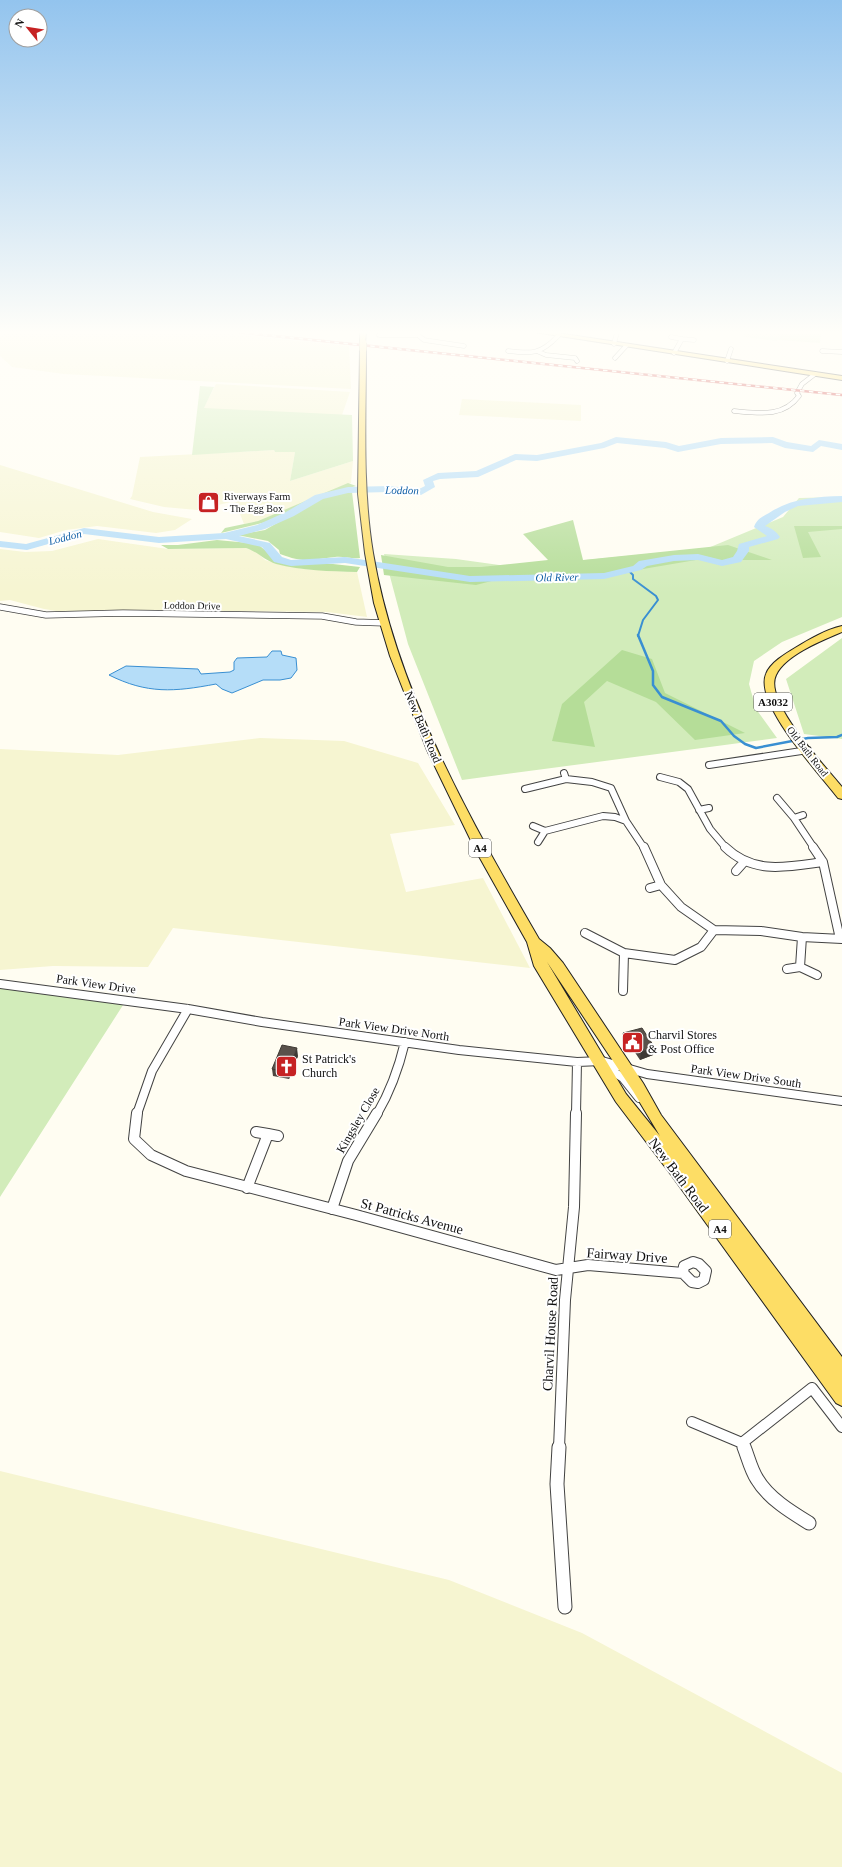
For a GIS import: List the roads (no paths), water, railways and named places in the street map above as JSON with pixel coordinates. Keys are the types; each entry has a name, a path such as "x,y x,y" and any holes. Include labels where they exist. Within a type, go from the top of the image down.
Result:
{"main road":[{"name":"New Bath Road","path":"362,419 362,491 369,553 374,580 385,623 402,675 432,750 482,851 534,942 541,966 598,1062 621,1098 678,1171 842,1397"},
{"name":"Old Bath Road","path":"842,629 816,639 794,651 777,665 771,674 769,684 772,700 780,716 806,747 842,795"},
{"name":"New Bath Road","path":"534,942 545,951 558,967 622,1065 638,1086 647,1106 842,1372"}],"street":[{"name":"Loddon Drive","path":"0,607 46,614 123,613 322,616 356,622 385,623"},
{"path":"709,766 806,747"},
{"path":"723,754 729,761"},
{"path":"525,790 565,776 611,788 626,821 644,847 662,885 681,907 714,930 761,931 802,937 841,939 823,862 794,818 777,798"},
{"path":"660,777 676,781 688,789 709,827 729,852 744,862 758,866 777,868 823,862"},
{"path":"699,810 709,808"},
{"path":"538,842 545,832 603,816 615,817 626,821"},
{"path":"794,818 803,816"},
{"path":"533,826 545,832"},
{"path":"736,871 744,862"},
{"path":"650,888 662,885"},
{"path":"585,933 624,953 675,960 701,947 714,930"},
{"path":"800,966 802,937"},
{"path":"623,991 624,953"},
{"path":"787,969 800,966 817,975"},
{"name":"Park View Drive","path":"0,984 188,1009"},
{"name":"Park View Drive North","path":"188,1009 262,1022 506,1056 577,1062 598,1062"},
{"name":"St Patricks Avenue","path":"188,1009 160,1054 135,1122 134,1139 151,1155 186,1171 247,1188 332,1209 556,1270 569,1268"},
{"name":"Kingsley Close","path":"332,1209 348,1161 384,1102 401,1060 405,1042"},
{"name":"Park View Drive South","path":"598,1062 602,1061 622,1065 647,1074 842,1101"},
{"name":"Charvil House Road","path":"565,1607 557,1484 565,1300 574,1206 577,1062"},
{"path":"598,1062 623,1078 647,1106"},
{"path":"638,1086 641,1079 647,1074"},
{"path":"256,1132 278,1136"},
{"path":"247,1188 268,1134"},
{"name":"Fairway Drive","path":"569,1268 588,1265 683,1273"},
{"path":"742,1443 776,1418 812,1388 842,1427"},
{"path":"692,1422 742,1443 757,1479 784,1506 809,1523"}],"water":[{"path":"272,651 281,651 282,655 296,658 297,670 291,678 280,680 263,680 232,693 222,689 216,684 187,689 161,690 136,686 109,675 126,666 198,669 201,674 230,672 234,670 234,662 237,658 267,657"}],"waterway":[{"name":"Loddon","path":"0,544 27,547 84,531 159,540 224,536 261,527 290,514 319,497 348,490 389,489 421,492 430,487 428,480 438,476 478,474 515,457 537,458 604,445 616,440 666,445 678,449 721,441 773,440 785,445 813,449 819,443 842,447"},
{"name":"Old River","path":"230,537 266,545 278,560 291,563 345,560 470,579 604,576 637,568 643,563 674,558 698,557 722,563 737,560 743,551 743,546 746,544 774,537 768,531 759,527 761,522 781,509 801,502 842,499"},
{"path":"628,570 633,575 633,579 656,596 658,600 643,620 638,635"},
{"path":"638,635 653,671 653,685 662,697 721,721 734,736 745,744 756,748 808,738 837,737 842,735"}],"place":[{"name":"Riverways Farm - The Egg Box","path":"208,502"},
{"name":"Charvil Stores & Post Office","path":"633,1042"},
{"name":"St Patrick's Church","path":"286,1066"}]}
